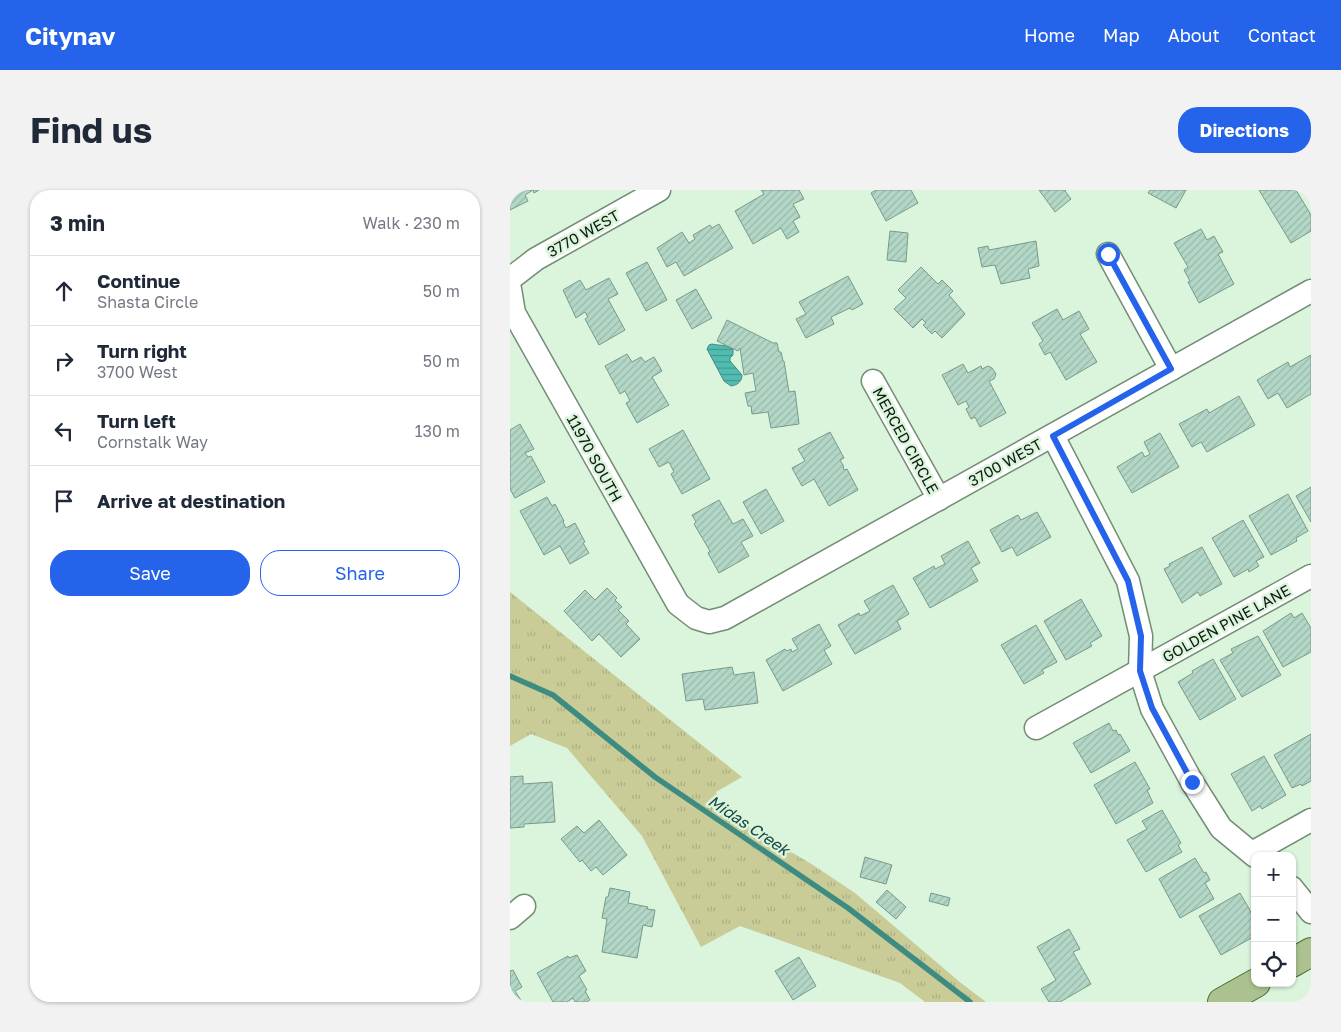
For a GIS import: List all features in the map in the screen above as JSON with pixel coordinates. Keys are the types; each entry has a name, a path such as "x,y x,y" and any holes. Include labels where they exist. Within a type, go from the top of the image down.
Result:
{"main road":[{"path":"1296,961 1311,952"},
{"path":"1222,1002 1251,986"}],"street":[{"name":"3770 WEST","path":"510,279 536,259 659,190"},
{"path":"1108,254 1171,369"},
{"name":"11970 SOUTH","path":"510,289 514,313 668,587 678,604 696,618"},
{"name":"3700 WEST","path":"696,618 709,622 725,618 1311,291"},
{"name":"MERCED CIRCLE","path":"873,381 939,499"},
{"path":"1053,436 1128,581 1141,636 1140,671 1152,708 1197,790 1221,828 1251,853"},
{"name":"GOLDEN PINE LANE","path":"1036,728 1311,576"},
{"path":"1258,852 1311,820"},
{"path":"1296,893 1311,912"}],"green space":[{"path":"510,592 742,777 716,792 723,811 813,865 855,893 986,1002 925,1002 900,983 740,926 701,947 642,836 567,748 531,734 510,746"}],"water":[{"path":"712,344 733,349 730,361 742,375 738,384 731,386 724,381 707,349"}],"building":[{"path":"510,190 533,190 525,195 528,201 510,210"},
{"path":"761,190 799,190 804,199 793,204 800,217 793,221 799,232 787,239 781,228 753,244 735,211 764,194"},
{"path":"876,190 911,190 918,203 886,221 871,193"},
{"path":"1039,190 1066,190 1071,199 1055,212"},
{"path":"1150,190 1186,190 1176,208 1148,193"},
{"path":"1259,190 1296,190 1311,215 1311,231 1291,243"},
{"path":"719,224 733,248 684,276 676,262 667,267 657,248 682,232 689,243 695,239 693,235 710,225 712,228"},
{"path":"1201,229 1207,240 1214,236 1223,252 1218,254 1234,284 1199,303 1184,270 1188,267 1174,243"},
{"path":"890,231 908,233 906,262 887,260"},
{"path":"1036,241 1039,266 1028,269 1030,278 1001,284 995,265 982,267 978,248 988,246 989,250"},
{"path":"647,262 667,300 646,311 626,273"},
{"path":"921,267 938,284 942,280 953,291 949,295 965,314 942,338 935,331 932,334 923,325 926,323 922,319 913,328 894,309 906,298 898,290"},
{"path":"848,276 863,304 831,317 834,324 806,338 796,319 806,314 799,302"},
{"path":"609,278 618,294 608,299 625,330 599,345 585,319 588,317 585,312 576,318 563,290 580,280 586,290"},
{"path":"696,289 712,318 692,329 676,300"},
{"path":"1057,309 1063,320 1079,311 1089,329 1080,334 1097,362 1066,380 1050,352 1045,355 1039,344 1043,341 1032,323"},
{"path":"727,320 773,343 777,343 784,361 789,392 795,391 799,424 771,428 768,412 752,414 751,406 748,406 745,393 756,391 753,373 744,375 740,348 738,351 717,341"},
{"path":"627,354 632,362 641,357 645,362 654,357 662,371 652,377 669,405 637,423 626,403 630,401 625,391 620,394 605,366"},
{"path":"1311,355 1311,394 1287,408 1278,393 1268,399 1257,380 1288,362 1290,367"},
{"path":"963,364 968,373 981,366 982,369 988,366 996,374 994,379 989,381 1006,413 980,427 975,417 971,419 966,409 969,407 966,401 958,405 942,375"},
{"path":"1239,396 1255,425 1207,452 1201,442 1192,447 1179,424 1207,409 1209,413"},
{"path":"520,424 534,449 525,453 528,457 531,456 545,482 515,498 510,489 510,430"},
{"path":"683,430 710,479 682,494 671,474 674,472 669,462 659,467 649,449"},
{"path":"830,432 844,458 840,460 844,470 847,469 858,490 829,506 814,479 802,486 792,468 805,461 798,449"},
{"path":"1160,433 1179,467 1132,493 1117,467 1142,452 1145,457 1150,454 1144,442"},
{"path":"1311,487 1311,522 1296,496"},
{"path":"766,489 784,521 761,534 743,502"},
{"path":"1288,494 1308,531 1296,538 1297,541 1271,555 1249,516"},
{"path":"547,497 552,506 555,504 566,528 575,523 589,553 570,564 560,546 544,555 520,511"},
{"path":"719,500 733,524 743,519 753,536 741,542 749,556 719,573 708,553 710,551 694,524 696,522 692,515"},
{"path":"1037,512 1051,537 1017,556 1012,547 1002,552 990,530 1018,515 1021,520"},
{"path":"1243,520 1264,557 1256,561 1259,566 1249,572 1248,569 1234,577 1212,538"},
{"path":"968,541 980,563 971,568 978,581 930,608 913,578 934,566 935,569 945,564 941,556"},
{"path":"1202,547 1222,584 1200,596 1198,592 1182,603 1164,569 1170,566 1169,564"},
{"path":"893,585 909,614 897,621 901,629 855,654 838,625 859,613 860,616 870,611 864,601"},
{"path":"607,588 617,598 615,600 622,607 618,610 629,621 626,624 640,639 621,657 599,634 592,641 564,611 585,590 595,600"},
{"path":"1081,599 1102,636 1090,643 1092,646 1066,660 1044,621"},
{"path":"1291,613 1294,618 1302,613 1311,628 1311,652 1283,667 1263,631"},
{"path":"819,624 831,646 824,650 832,664 783,691 766,660 785,649 787,651 791,649 792,652 798,649 792,639"},
{"path":"1036,625 1057,662 1042,670 1044,673 1024,684 1001,645"},
{"path":"1258,636 1281,675 1242,697 1220,660 1233,653 1231,649"},
{"path":"1213,659 1236,699 1200,720 1178,682 1193,673 1192,671"},
{"path":"732,667 734,675 754,672 758,703 705,710 703,699 686,701 682,674"},
{"path":"1109,723 1113,731 1116,730 1118,735 1120,734 1130,751 1091,773 1073,743"},
{"path":"1311,734 1311,781 1302,786 1301,784 1292,788 1274,755"},
{"path":"1264,756 1286,795 1262,809 1260,806 1252,811 1231,774"},
{"path":"1135,762 1150,789 1147,790 1153,803 1116,824 1094,785"},
{"path":"523,776 523,784 552,782 555,822 524,824 524,827 510,828 510,777"},
{"path":"1162,810 1181,843 1178,845 1182,852 1146,872 1127,840 1147,829 1142,821"},
{"path":"599,820 627,855 603,875 596,867 591,871 582,860 580,862 561,839 577,826 584,833"},
{"path":"865,857 892,865 886,884 860,877"},
{"path":"1195,858 1210,880 1205,883 1214,899 1180,918 1159,879"},
{"path":"610,888 630,892 628,903 655,910 652,927 643,925 637,958 602,952 607,919 602,918 606,897 608,897"},
{"path":"887,890 906,907 896,919 876,902"},
{"path":"931,893 950,898 948,906 929,901"},
{"path":"1240,893 1251,912 1251,938 1221,955 1199,916"},
{"path":"1069,929 1080,949 1073,952 1091,984 1060,1002 1049,1002 1041,989 1056,980 1037,947"},
{"path":"577,955 586,971 579,976 590,1000 575,1002 573,998 567,1002 553,1002 537,973 568,956 569,958"},
{"path":"799,957 816,986 793,1000 775,971"},
{"path":"513,970 522,987 515,991 522,1002 510,1002 510,971"}],"waterway":[{"name":"Midas Creek","path":"510,676 553,695 655,777 848,908 970,1002"}],"route":[{"path":"1108,254 1171,369 1053,436 1128,581 1141,636 1140,671 1152,708 1192,782"}]}
